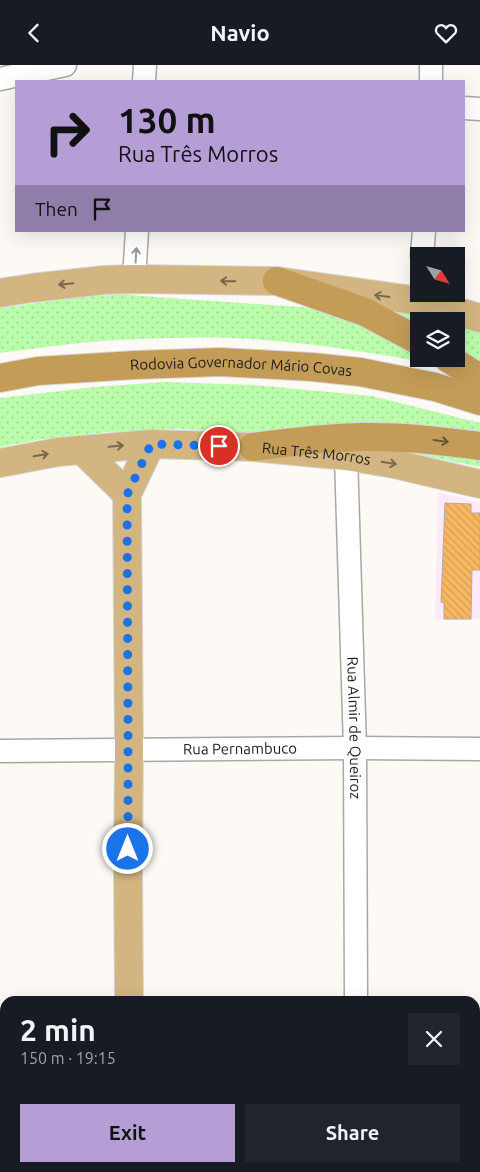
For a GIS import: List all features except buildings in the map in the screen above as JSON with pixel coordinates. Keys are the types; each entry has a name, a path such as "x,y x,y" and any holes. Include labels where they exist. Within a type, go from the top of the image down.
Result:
{"highway":[{"path":"277,281 364,312 410,336"},
{"name":"Rodovia Governador Mário Covas","path":"0,378 38,371 229,362 360,372 435,387 480,401"},
{"path":"462,367 480,378"},
{"path":"253,447 360,437 429,439 480,446"}],"main road":[{"path":"0,293 32,287 134,279 277,281 410,296"},
{"path":"436,303 480,319"},
{"path":"129,996 127,495 151,444"},
{"name":"Rua Três Morros","path":"0,463 58,453 151,444 253,447 346,456 394,464 480,485"},
{"path":"82,450 127,495"}],"street":[{"path":"0,79 66,65"},
{"path":"144,80 145,65"},
{"path":"431,65 431,80"},
{"path":"465,108 480,109"},
{"path":"134,279 137,232"},
{"path":"423,247 424,232"},
{"name":"Rua Almir de Queiroz","path":"346,456 355,748 356,996"},
{"name":"Rua Pernambuco","path":"0,751 355,748 480,749"}],"shaded area":[{"path":"438,492 480,503 480,619 435,620"}],"green space":[{"path":"124,294 301,307 344,313 410,346 410,360 312,345 231,338 131,339 58,345 0,353 0,308 81,297"},
{"path":"388,309 410,313 410,322"},
{"path":"465,326 480,330 480,364 465,355"},
{"path":"164,382 255,385 372,396 480,423 480,434 425,425 376,425 266,433 177,429 109,432 43,439 0,447 0,398 95,387"},
{"path":"380,447 480,453 480,467"}],"route":[{"path":"128,849 127,495 151,444 219,446"}]}
